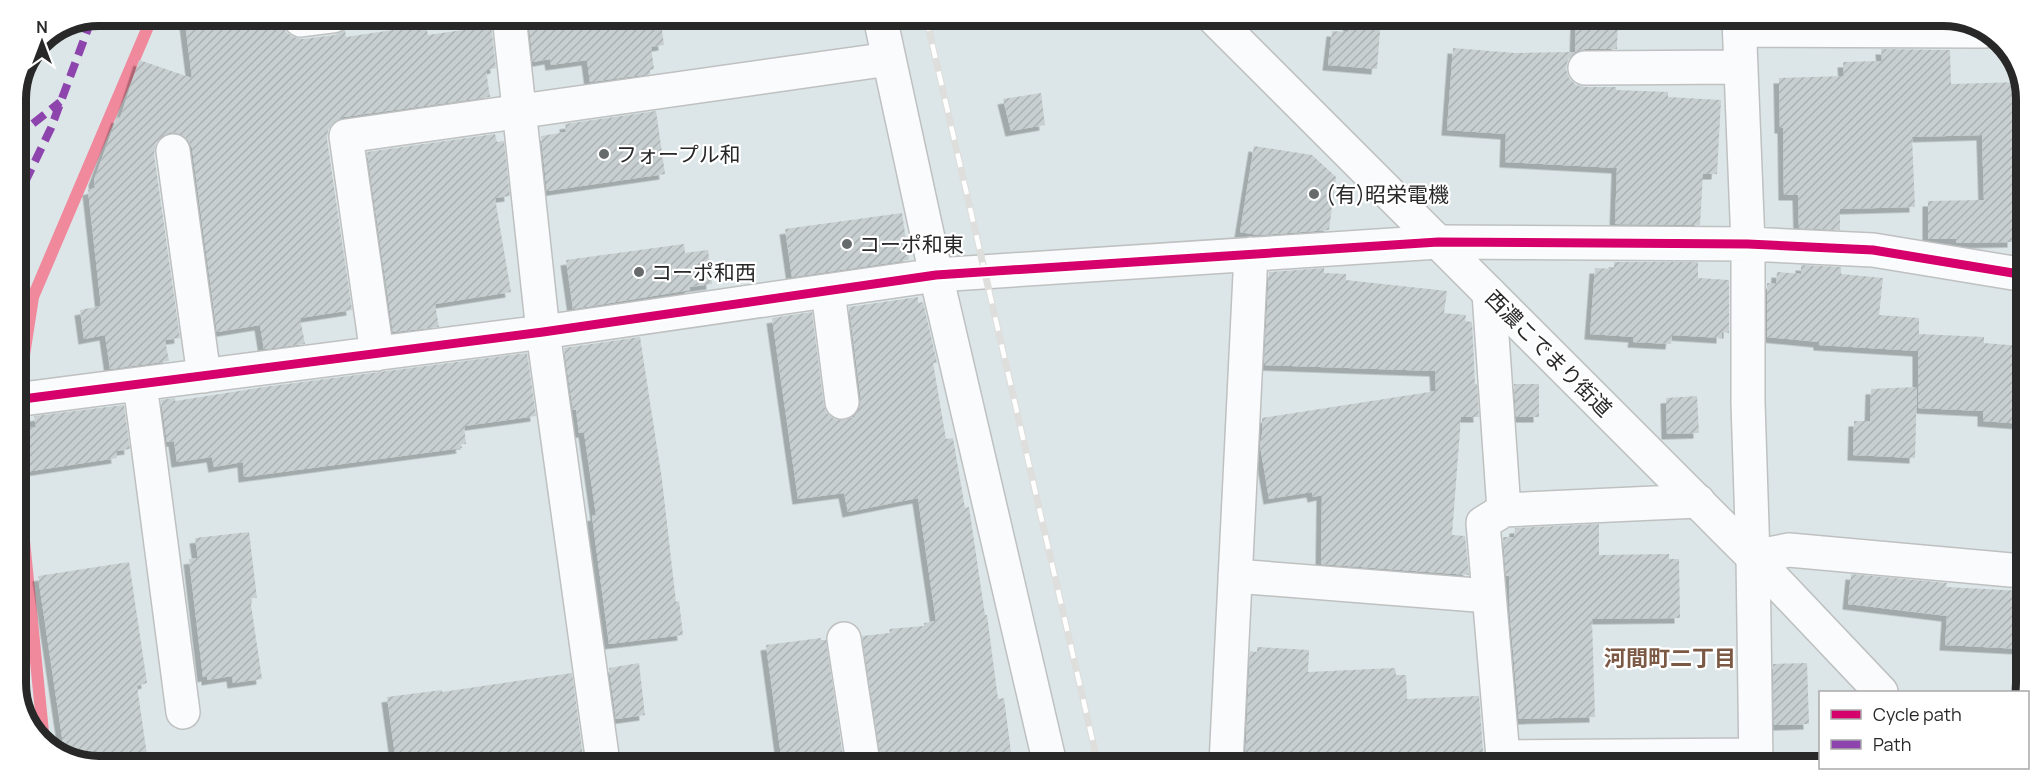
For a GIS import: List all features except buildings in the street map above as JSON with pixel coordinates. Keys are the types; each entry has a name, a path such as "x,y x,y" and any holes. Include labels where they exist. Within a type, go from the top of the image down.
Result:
{"street":[{"path":"510,25 543,332 602,756"},
{"path":"882,25 936,275 1048,756"},
{"name":"西濃こでまり街道","path":"1221,25 1754,557 1879,691"},
{"path":"1756,756 1754,557 1748,403 1748,244 1740,25 1970,31"},
{"path":"377,354 346,136 889,59"},
{"path":"1585,68 1741,67"},
{"path":"173,151 204,376"},
{"path":"26,399 543,332 936,275 1438,242 1748,244 1873,250 2015,273"},
{"path":"1226,756 1251,254"},
{"path":"828,291 842,402"},
{"path":"1489,293 1504,510"},
{"path":"140,384 183,712"},
{"path":"1502,756 1483,523 1504,510 1698,501"},
{"path":"1754,557 1789,550 2016,570"},
{"path":"1235,576 1490,596"},
{"path":"844,639 861,756"}],"waterway":[{"path":"25,346 33,297 149,25"},
{"path":"26,559 43,729"}],"railway":[{"path":"928,25 1096,756"}],"marked path":[{"path":"25,182 51,128 89,26"},
{"path":"25,130 60,102"}],"cycle path":[{"path":"26,399 543,332 936,275 1438,242 1748,244 1873,250 2015,273"}],"place":[{"name":"フォープル和","path":"604,154"},
{"name":"(有)昭栄電機","path":"1314,194"},
{"name":"コーポ和東","path":"847,244"},
{"name":"コーポ和西","path":"639,272"}],"district":[{"name":"河間町二丁目","path":"1670,658"}]}
